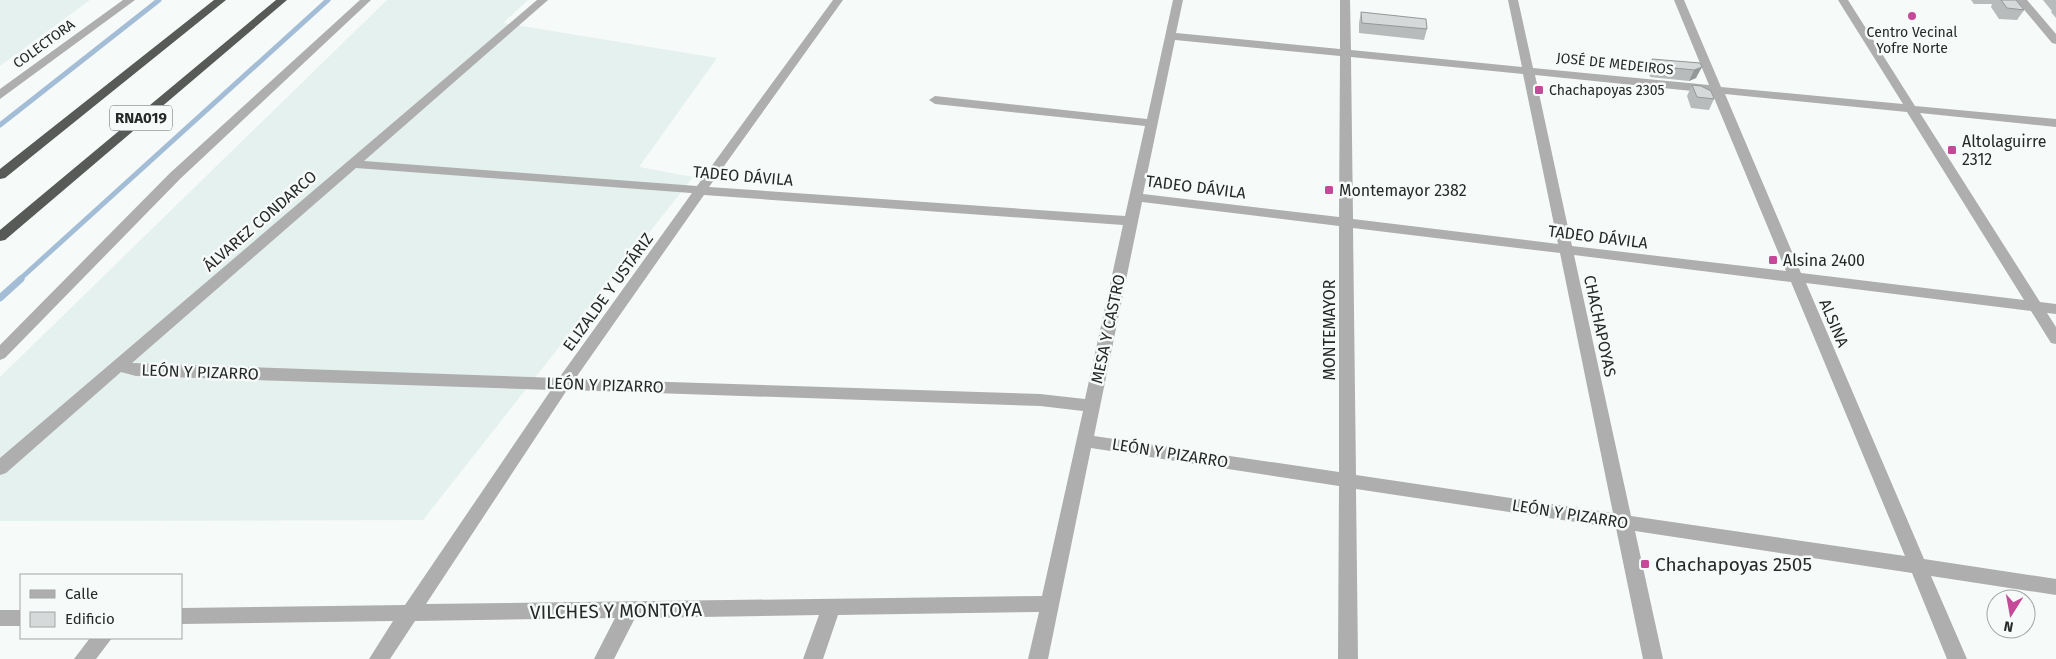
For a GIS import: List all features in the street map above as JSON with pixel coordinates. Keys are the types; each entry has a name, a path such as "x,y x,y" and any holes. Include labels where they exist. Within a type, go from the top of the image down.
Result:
{"highway":[{"name":"RNA019","path":"0,175 221,0"},
{"name":"RNA019","path":"0,237 282,0"},
{"path":"0,244 40,203"}],"street":[{"name":"COLECTORA","path":"0,95 130,0"},
{"path":"0,354 175,176 366,0"},
{"name":"ÁLVAREZ CONDARCO","path":"0,468 543,0"},
{"name":"ELIZALDE Y USTÁRIZ","path":"379,659 563,384 774,87 837,4 838,0"},
{"name":"MESA Y CASTRO","path":"1038,659 1178,0"},
{"name":"MONTEMAYOR","path":"1345,0 1348,659"},
{"name":"CHACHAPOYAS","path":"1514,0 1653,659"},
{"name":"ALSINA","path":"1679,0 1958,659"},
{"path":"1843,0 2056,339"},
{"path":"2021,0 2056,41"},
{"name":"JOSÉ DE MEDEIROS","path":"1170,36 2056,123"},
{"path":"935,100 1152,123"},
{"name":"TADEO DÁVILA","path":"352,164 1130,221"},
{"name":"TADEO DÁVILA","path":"1136,197 2056,309"},
{"name":"LEÓN Y PIZARRO","path":"118,366 136,370 1040,400 1092,406"},
{"name":"LEÓN Y PIZARRO","path":"1084,441 2056,587"},
{"name":"VILCHES Y MONTOYA","path":"182,616 409,612 629,612 1050,604"},
{"path":"813,659 831,608"},
{"path":"604,659 629,612"},
{"path":"0,618 20,618"},
{"path":"84,659 101,639"}],"shaded area":[{"path":"0,0 90,0 0,66"},
{"path":"387,0 528,0 503,23 717,58 639,167 693,177 423,520 0,521 0,377"}],"building":[{"path":"2001,0 2016,0 2024,10 2007,8"},
{"path":"1361,12 1426,19 1427,29 1362,23"},
{"path":"1652,59 1700,63 1702,67 1694,70 1655,66"},
{"path":"1692,85 1701,86 1711,91 1714,99 1697,97"}],"waterway":[{"path":"0,125 159,0"},
{"path":"19,280 328,0"},
{"path":"0,298 21,279"}],"place":[{"name":"Centro Vecinal Yofre Norte","path":"1912,16"},
{"name":"Chachapoyas 2305","path":"1539,90"},
{"name":"Altolaguirre 2312","path":"1952,150"},
{"name":"Montemayor 2382","path":"1329,190"},
{"name":"Alsina 2400","path":"1773,260"},
{"name":"Chachapoyas 2505","path":"1645,564"}]}
